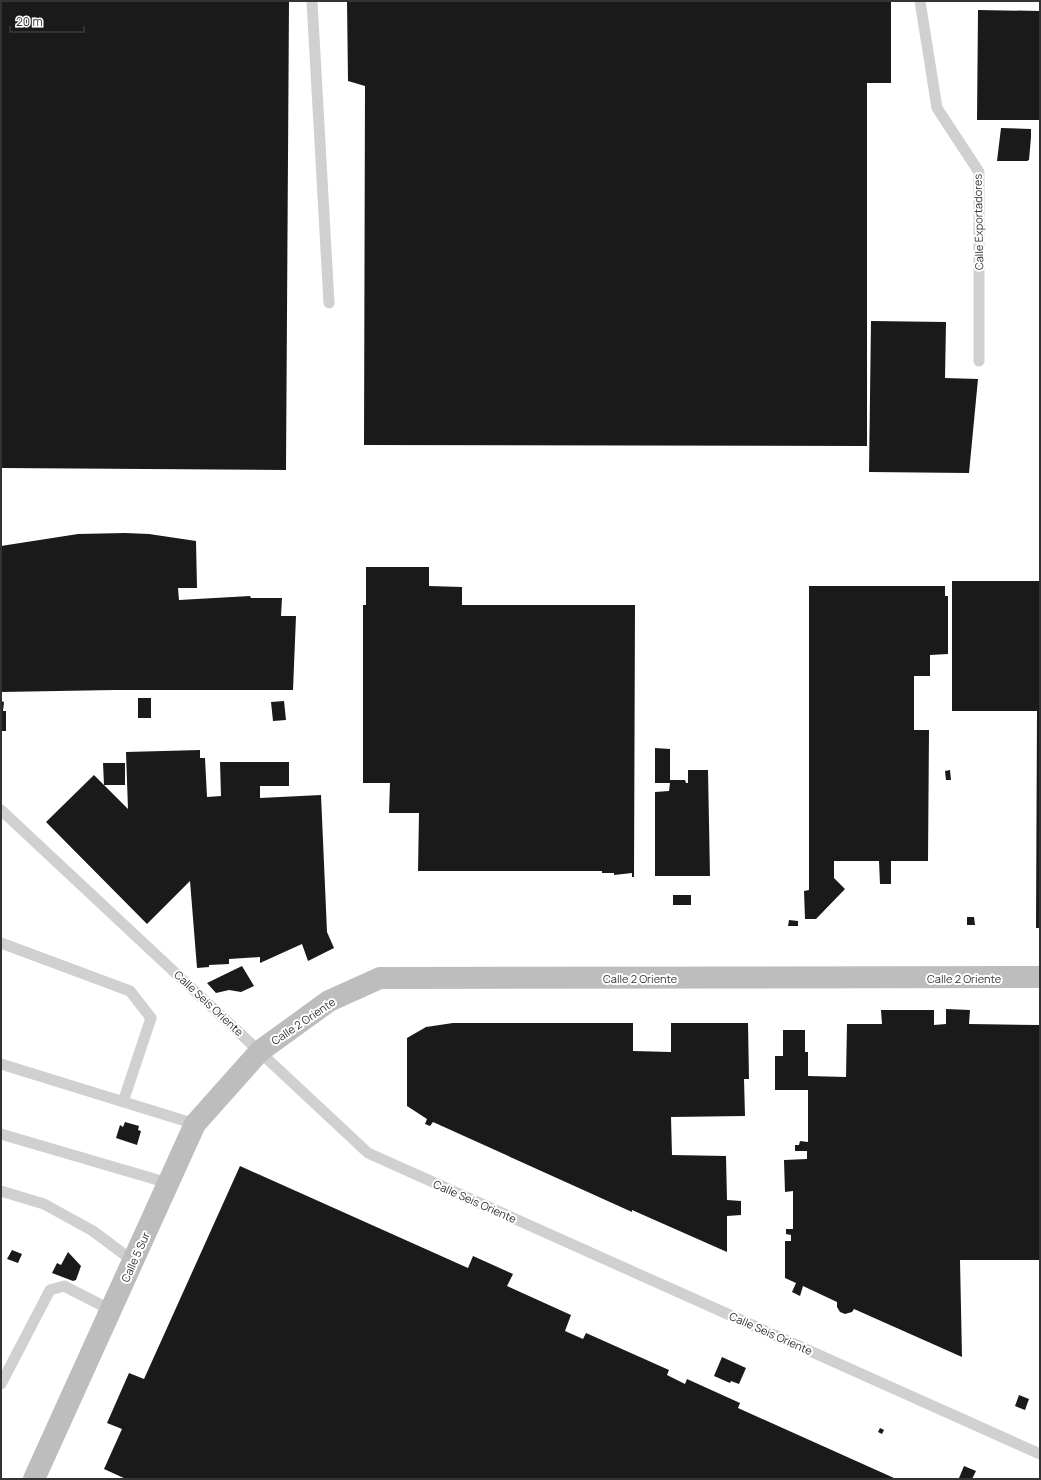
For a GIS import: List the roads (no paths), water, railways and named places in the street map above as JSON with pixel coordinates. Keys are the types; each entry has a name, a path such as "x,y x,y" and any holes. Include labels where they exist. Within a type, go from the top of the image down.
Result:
{"street":[{"name":"Calle 2 Oriente","path":"260,1051 329,1001 380,978 1040,978"},
{"name":"Calle 5 Sur","path":"34,1479 195,1124 260,1051"}],"lane":[{"path":"312,1 329,303"},
{"name":"Calle Exportadores","path":"920,1 937,108 979,172 979,361"},
{"name":"Calle Seis Oriente","path":"1,810 368,1153 1040,1454"},
{"path":"1,943 130,991 151,1018 123,1102"},
{"path":"1,1064 195,1124"},
{"path":"1,1134 168,1183"},
{"path":"1,1191 44,1204 93,1231 133,1261"},
{"path":"1,1384 50,1290 64,1286 111,1310"}]}
